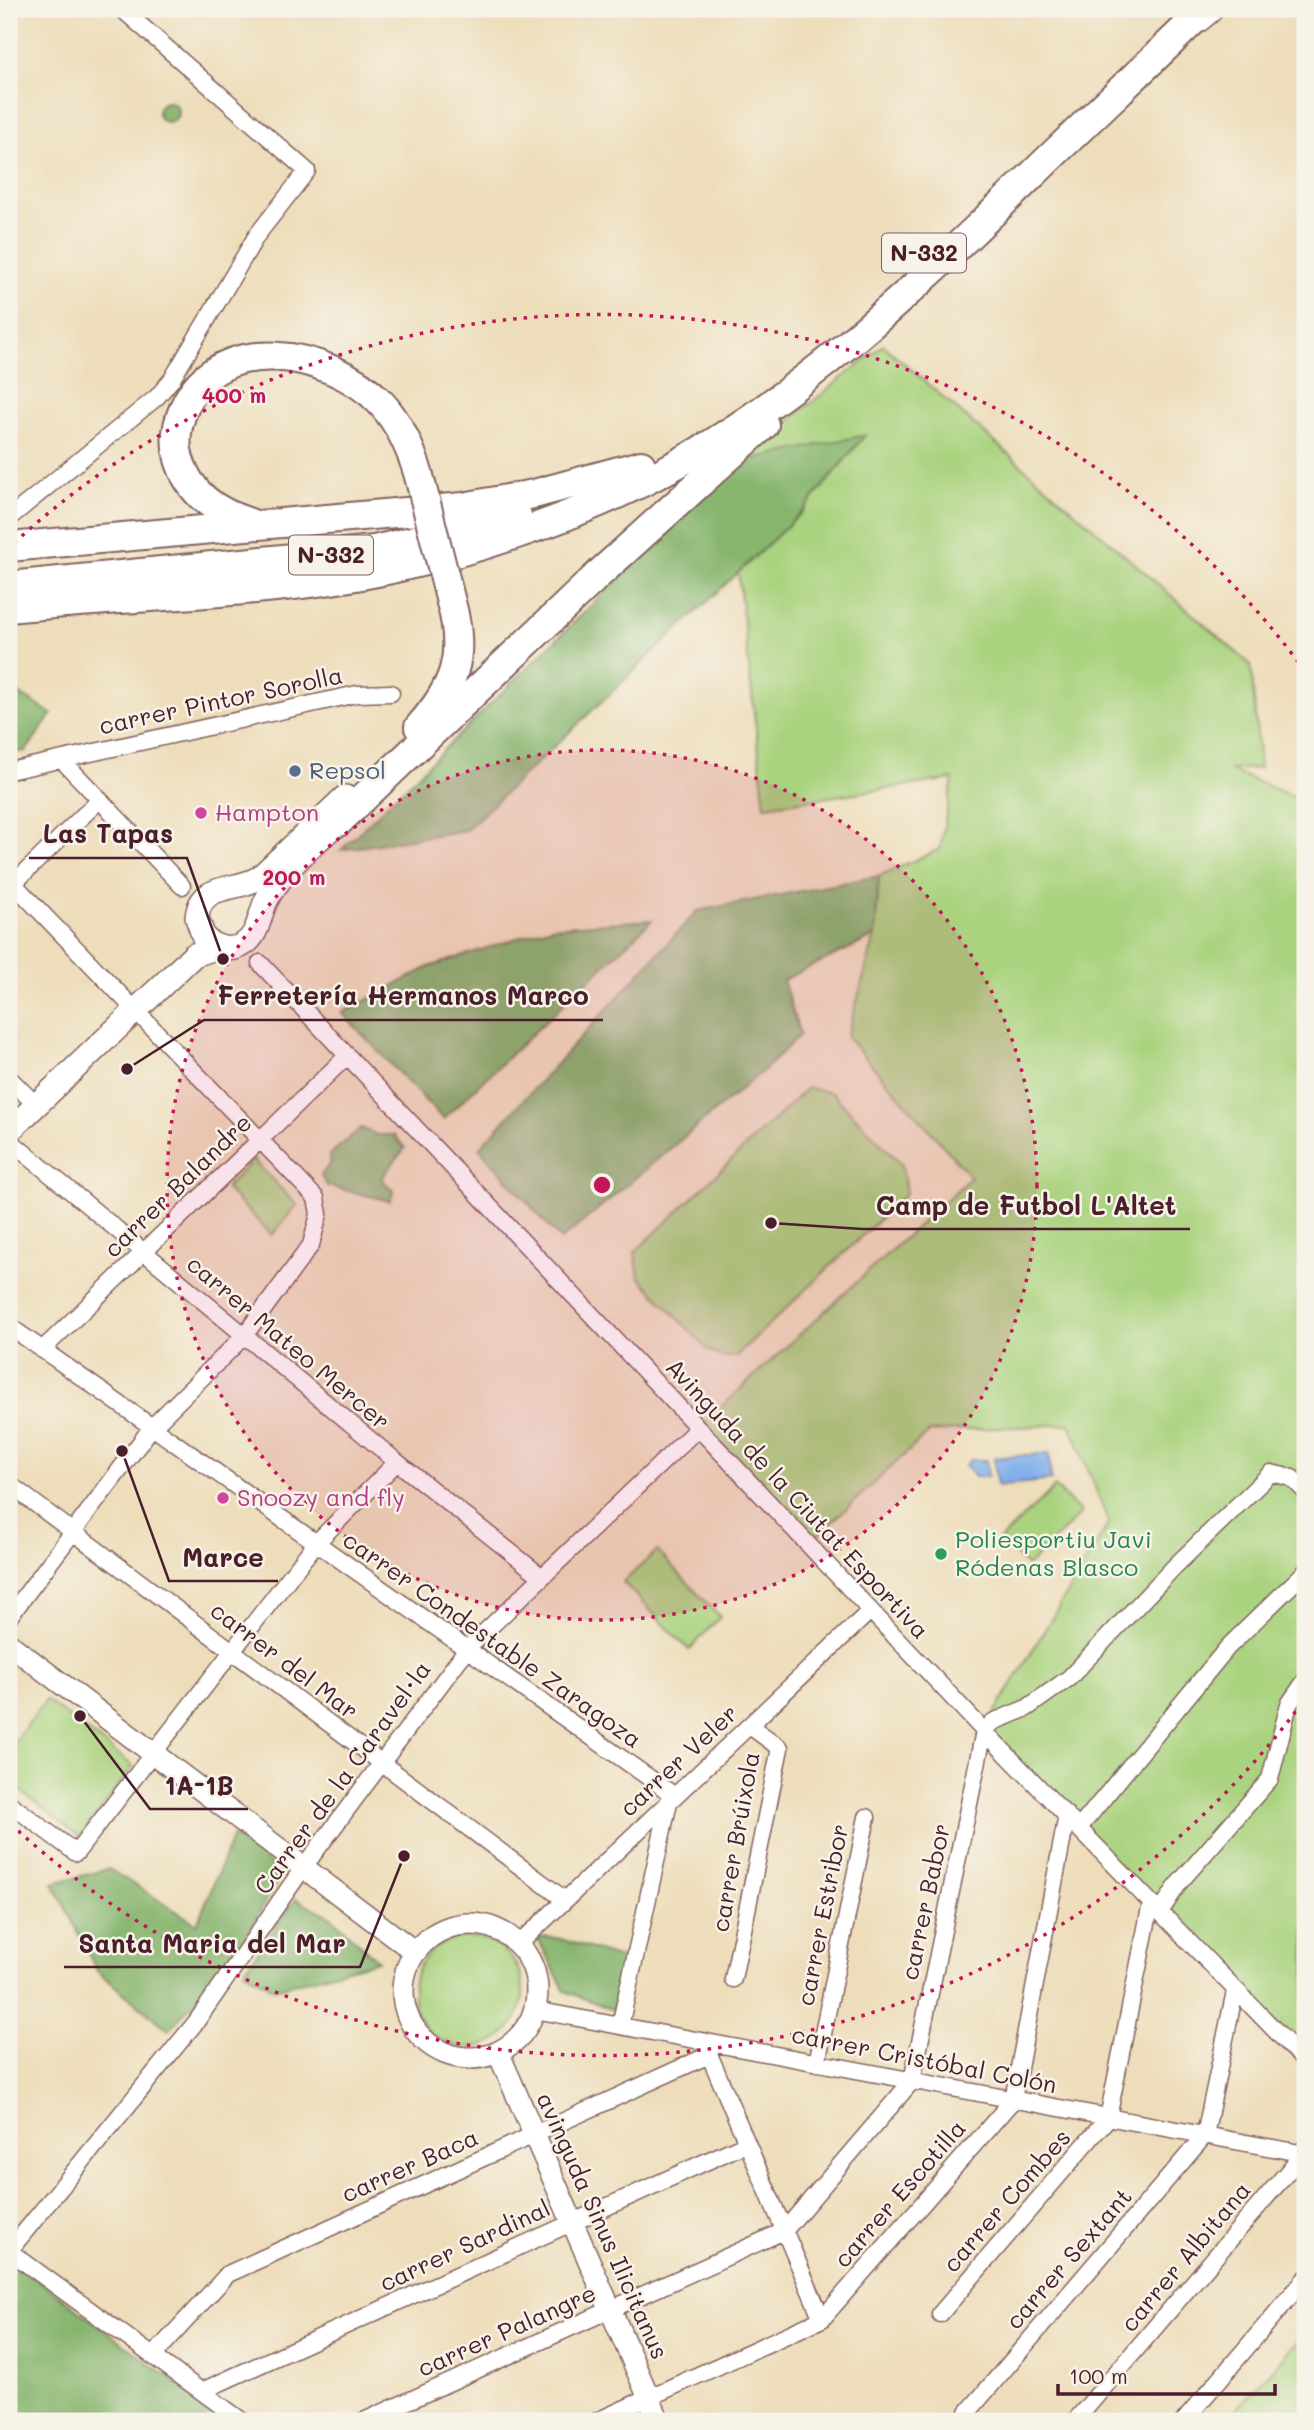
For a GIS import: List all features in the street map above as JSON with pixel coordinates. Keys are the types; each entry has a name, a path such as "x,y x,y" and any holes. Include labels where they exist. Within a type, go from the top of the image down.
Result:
{"highway":[{"name":"N-332","path":"9,608 295,583 387,570 487,543 568,515 650,478 724,434 829,360 953,252 1197,11"},
{"name":"N-332","path":"9,586 374,550 516,515 582,492 641,465 727,415 861,311 1197,11"},
{"path":"256,525 233,518 206,502 188,480 177,450 179,419 189,397 204,380 240,360 255,357 297,358 351,378 390,414 412,452 451,603 458,644 457,662 447,690 419,727 342,809"},
{"path":"342,809 767,423 829,360"},
{"path":"9,547 408,514 487,504 641,465"}],"main road":[{"path":"194,955 198,921 211,891 253,881 342,809"},
{"path":"9,1131 194,955 245,944 257,925 268,896 342,809"},
{"path":"235,887 252,898 257,925"},
{"path":"198,921 224,948"}],"street":[{"path":"9,518 164,388 257,235 307,171 122,9"},
{"name":"carrer Pintor Sorolla","path":"9,771 357,694 391,693"},
{"path":"94,795 88,769 99,751"},
{"path":"62,760 182,886 198,921"},
{"path":"9,1617 152,1427 244,1336 312,1245 319,1214 316,1198 257,1141 135,1011 10,884 94,795"},
{"path":"182,886 202,892 211,891"},
{"path":"257,925 252,943 260,963"},
{"path":"224,948 260,963"},
{"name":"Avinguda de la Ciutat Esportiva","path":"260,963 984,1731 1305,2061"},
{"name":"carrer Balandre","path":"42,1350 347,1056"},
{"path":"9,1078 36,1105"},
{"name":"carrer Mateo Mercer","path":"9,1140 397,1462 542,1577"},
{"name":"carrer Condestable Zaragoza","path":"9,1326 467,1649 672,1799"},
{"name":"Carrer de la Caravel·la","path":"9,2251 196,2022 303,1868 467,1649 697,1429"},
{"path":"9,1803 76,1853 316,1543 397,1462"},
{"path":"984,1731 993,1722 1027,1708 1069,1678 1175,1566 1271,1473 1292,1478 1305,1492"},
{"name":"carrer del Mar","path":"9,1484 565,1900"},
{"path":"1079,1828 1228,1647 1305,1572"},
{"name":"carrer Veler","path":"519,1944 870,1611"},
{"path":"9,1644 415,1952"},
{"path":"1108,2118 1155,1907 1270,1779 1289,1704 1305,1681"},
{"name":"carrer Brúixola","path":"733,1979 779,1748 750,1726"},
{"name":"carrer Babor","path":"912,2081 984,1731"},
{"path":"621,2026 672,1799"},
{"path":"1013,2100 1067,1815"},
{"name":"carrer Estribor","path":"817,2063 867,1817"},
{"path":"470,1923 502,1931 519,1944 536,1975 535,2010 521,2035 498,2052 479,2057 458,2057 430,2044 416,2029 406,2011 403,1991 406,1970 415,1952 439,1931 470,1923"},
{"path":"1205,2135 1235,1991"},
{"name":"carrer Cristóbal Colón","path":"535,2010 621,2026 707,2048 817,2063 1108,2118 1305,2151"},
{"path":"597,2421 822,2319 707,2048"},
{"name":"carrer Baca","path":"154,2355 228,2274 533,2136 707,2048"},
{"name":"avinguda Sinus Ilicitanus","path":"498,2052 659,2421"},
{"path":"784,2231 912,2081"},
{"name":"carrer Escotilla","path":"822,2319 1013,2100"},
{"name":"carrer Combes","path":"940,2314 1108,2118"},
{"name":"carrer Sextant","path":"968,2412 1205,2135"},
{"name":"carrer Sardinal","path":"202,2391 747,2143"},
{"name":"carrer Albitana","path":"1075,2421 1305,2151"},
{"name":"carrer Palangre","path":"364,2421 784,2231"},
{"path":"9,2251 242,2421"},
{"path":"1184,2421 1305,2279"}],"green space":[{"path":"164,102 172,102 178,112 172,122 164,122 158,116 158,108"},
{"path":"883,345 1251,665 1260,768 1229,770 1305,801 1305,2052 984,1731 1109,1523 1070,1424 929,1432 807,1545 697,1429 971,1177 847,1037 875,936 879,876 940,849 953,779 765,806 738,573 803,511 864,436 738,462"},
{"path":"865,435 803,511 466,830 341,850 738,462"},
{"path":"9,687 52,714 26,751 9,753"},
{"path":"879,876 875,936 783,980 800,1035 764,1070 561,1240 479,1148 697,911"},
{"path":"652,920 443,1119 342,1013 429,967 551,927"},
{"path":"807,1088 832,1093 902,1165 906,1194 735,1357 722,1357 709,1351 639,1277 635,1252"},
{"path":"361,1128 377,1135 394,1135 405,1148 381,1179 394,1191 390,1201 327,1186 321,1175 331,1163 329,1155"},
{"path":"253,1160 297,1205 272,1235 225,1188"},
{"path":"1055,1487 1082,1513 1027,1566 1000,1540"},
{"path":"657,1551 720,1617 689,1650 623,1582"},
{"path":"46,1700 133,1766 80,1837 9,1782 9,1749"},
{"path":"233,1836 282,1872 234,1958 169,2030 97,1971 53,1883 109,1869 197,1924"},
{"path":"296,1899 330,1916 378,1961 274,1989 244,1971"},
{"path":"468,1937 489,1941 507,1953 519,1971 523,1992 519,2013 507,2031 489,2043 468,2047 447,2043 429,2031 417,2013 413,1992 417,1971 429,1953 447,1941"},
{"path":"537,1937 557,1938 627,1960 613,2010 565,1991"},
{"path":"9,2258 211,2409 227,2421 9,2421"},
{"path":"1305,2334 1305,2421 1225,2421"}],"water":[{"path":"1049,1453 1051,1480 997,1486 994,1458"},
{"path":"970,1460 986,1460 988,1477 975,1477 965,1465"}],"place":[{"name":"Repsol","path":"295,771"},
{"name":"Hampton","path":"201,813"},
{"name":"Las Tapas","path":"223,959"},
{"name":"Ferretería Hermanos Marco","path":"127,1069"},
{"name":"Camp de Futbol L'Altet","path":"771,1223"},
{"name":"Marce","path":"122,1451"},
{"name":"Snoozy and fly","path":"223,1498"},
{"name":"Poliesportiu Javi Ródenas Blasco","path":"941,1554"},
{"name":"1A-1B","path":"80,1716"},
{"name":"Santa Maria del Mar","path":"404,1856"}]}
